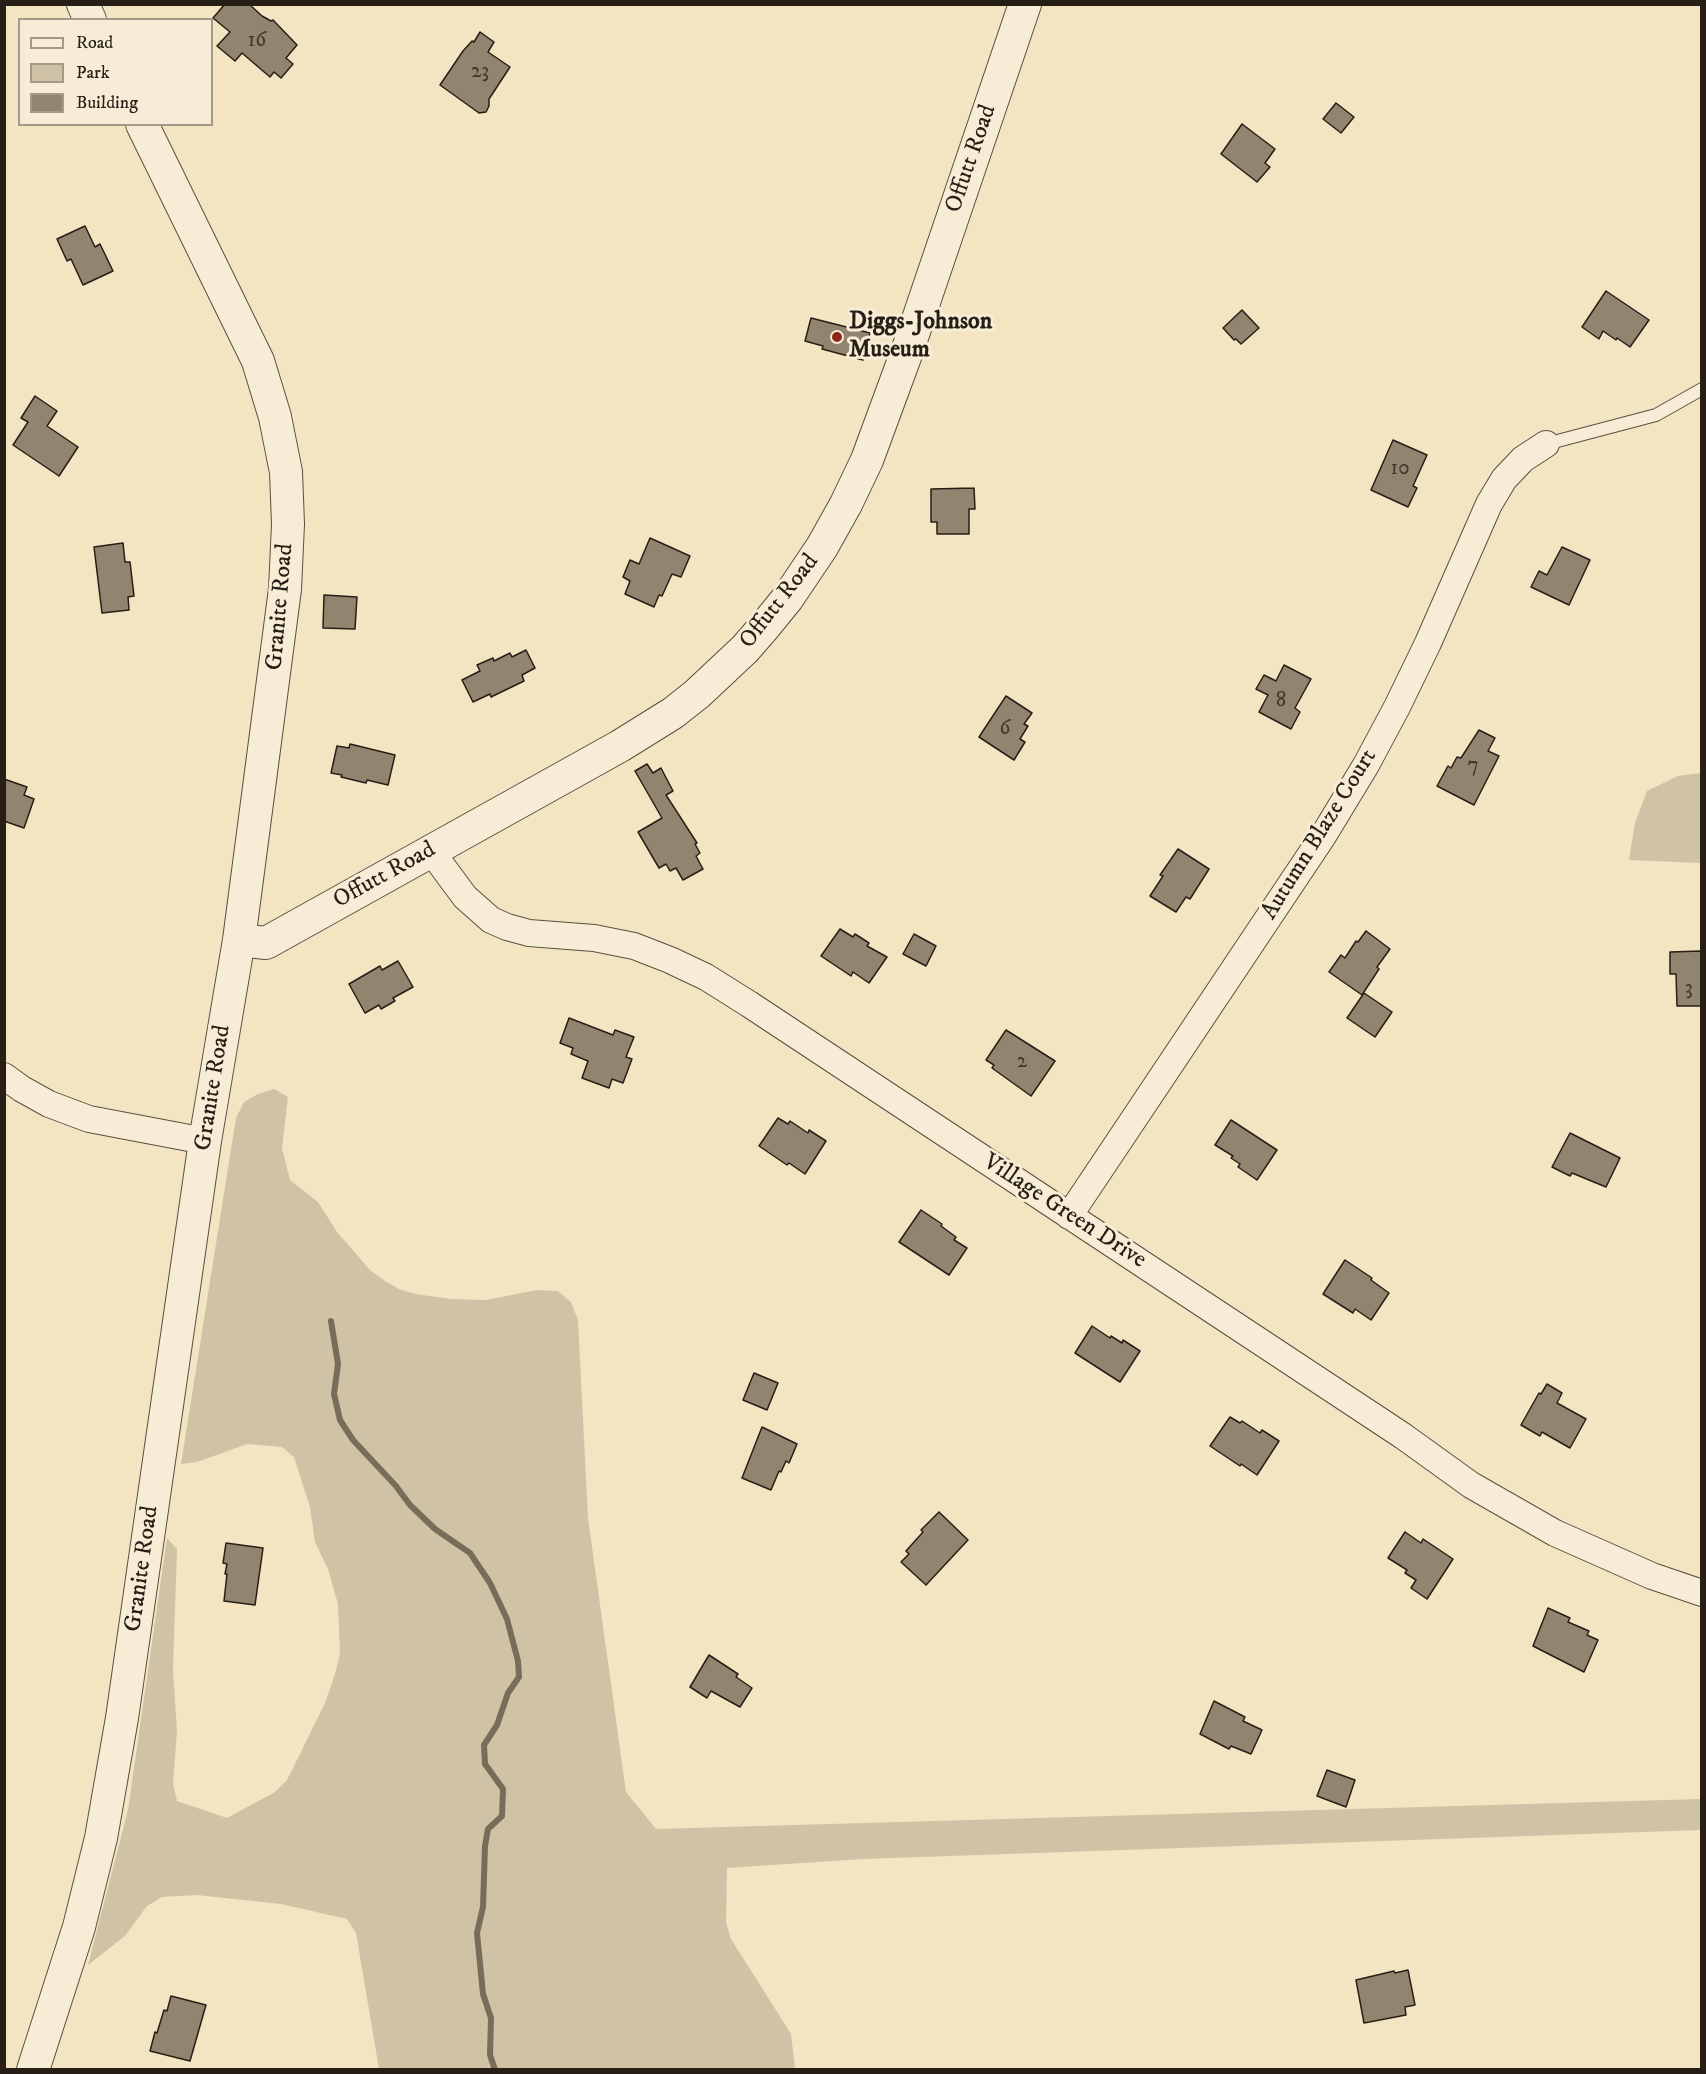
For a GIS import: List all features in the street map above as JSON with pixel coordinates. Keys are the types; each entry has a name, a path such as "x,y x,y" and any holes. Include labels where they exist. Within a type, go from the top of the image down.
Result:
{"street":[{"path":"83,4 89,18"},
{"name":"Offutt Road","path":"239,940 266,943 620,746 673,713 745,649 807,571 846,504 877,435 1025,4"},
{"name":"Granite Road","path":"33,2070 79,1927 100,1838 124,1707 205,1141 239,940 285,589 288,524 286,472 275,417 258,361 143,126"},
{"name":"Autumn Blaze Court","path":"1069,1216 1310,855 1359,775 1402,696 1489,504 1504,479 1523,459 1546,444"},
{"name":"Village Green Drive","path":"431,851 465,897 491,920 529,933 594,938 634,946 706,977 1403,1436 1471,1485 1566,1538 1652,1576 1701,1593"},
{"path":"4,1076 49,1104 89,1119 205,1141"}],"lane":[{"path":"1546,444 1648,418 1701,389"}],"green space":[{"path":"1701,773 1701,863 1629,860 1635,823 1647,791 1678,776"},
{"path":"274,1089 288,1097 282,1148 290,1180 318,1202 337,1232 370,1270 385,1281 415,1294 451,1299 486,1300 537,1290 558,1291 571,1302 578,1320 588,1518 626,1792 656,1829 1701,1799 1701,1830 863,1859 727,1868 726,1922 731,1939 791,2034 795,2069 379,2069 356,1933 347,1919 281,1904 197,1895 162,1897 147,1906 125,1936 88,1965 128,1810 167,1538 177,1549 173,1669 177,1731 173,1783 177,1801 227,1818 275,1792 287,1780 325,1703 340,1653 338,1604 328,1569 315,1542 310,1507 294,1457 282,1447 247,1444 197,1462 181,1464 236,1118 244,1102"}],"building":[{"path":"225,4 249,4 262,16 273,20 297,45 286,58 293,64 281,78 274,72 270,77 242,53 235,61 217,46 230,32 213,18"},
{"path":"480,32 494,42 488,52 510,67 489,99 486,112 479,113 440,85 463,51 472,41 474,42"},
{"path":"1336,103 1354,117 1341,133 1323,119"},
{"path":"1242,124 1275,149 1265,163 1270,167 1257,182 1221,154"},
{"path":"85,226 95,247 100,244 113,271 83,285 71,259 67,261 57,239"},
{"path":"1606,291 1649,320 1630,347 1603,331 1599,339 1582,327"},
{"path":"1242,310 1259,328 1241,344 1223,328"},
{"name":"Diggs-Johnson Museum","path":"811,318 870,333 863,360 822,349 823,346 805,341"},
{"path":"35,396 57,411 47,426 78,447 59,476 13,445 28,422 21,418"},
{"path":"1393,440 1427,455 1413,486 1417,488 1408,507 1371,490"},
{"path":"974,488 975,509 969,509 969,534 937,534 937,522 931,522 931,489"},
{"path":"650,538 690,556 681,577 672,574 654,607 625,594 630,581 623,577 630,560 639,564"},
{"path":"123,543 125,562 130,562 134,596 128,597 129,610 102,613 94,547"},
{"path":"1562,547 1590,560 1569,605 1531,587 1539,571 1547,575"},
{"path":"324,595 357,597 355,629 323,628"},
{"path":"526,650 535,668 522,675 524,681 491,697 490,694 473,702 462,680 480,671 477,665 493,658 494,661 510,653 512,657"},
{"path":"1284,665 1311,679 1295,708 1300,712 1291,729 1259,712 1268,695 1256,689 1264,675 1276,681"},
{"path":"1006,696 1032,713 1024,724 1028,726 1020,739 1025,742 1014,760 979,737"},
{"path":"1479,730 1495,738 1488,751 1499,756 1474,805 1437,786 1448,766 1451,768 1457,757 1461,758"},
{"path":"350,744 395,755 388,785 367,780 366,783 331,773 337,746 349,748"},
{"path":"647,764 653,773 661,768 673,791 666,795 697,843 695,844 700,853 696,856 703,869 683,880 676,868 670,871 666,864 659,868 638,832 662,818 635,771"},
{"path":"4,779 27,787 24,795 34,799 24,828 4,821"},
{"path":"1178,849 1209,869 1190,899 1186,897 1176,912 1150,896 1163,876 1160,875"},
{"path":"840,929 853,937 855,934 869,943 867,946 887,957 869,983 853,972 851,976 821,956"},
{"path":"1366,931 1390,949 1362,995 1329,972 1341,955 1345,958"},
{"path":"914,934 936,946 926,966 903,954"},
{"path":"1701,951 1701,1006 1677,1006 1676,974 1670,974 1670,952"},
{"path":"398,961 413,987 393,998 395,1001 381,1009 379,1005 365,1013 349,984 380,966 382,970"},
{"path":"1364,993 1392,1012 1375,1037 1347,1018"},
{"path":"569,1018 613,1035 615,1030 634,1037 626,1057 632,1059 623,1083 612,1079 609,1088 582,1078 588,1061 571,1054 573,1048 560,1043"},
{"path":"1006,1030 1055,1061 1031,1096 992,1068 994,1065 986,1060"},
{"path":"778,1118 788,1124 790,1121 808,1133 809,1130 826,1141 805,1174 759,1146"},
{"path":"1231,1120 1277,1150 1257,1180 1238,1167 1240,1164 1231,1158 1233,1156 1215,1145"},
{"path":"1570,1133 1620,1158 1606,1187 1572,1173 1570,1176 1552,1167"},
{"path":"921,1210 942,1224 941,1226 956,1237 954,1240 967,1248 949,1275 899,1242"},
{"path":"1345,1260 1372,1278 1371,1280 1389,1293 1371,1320 1355,1309 1353,1313 1323,1294"},
{"path":"1092,1326 1110,1338 1111,1336 1122,1343 1123,1340 1140,1351 1120,1382 1075,1353"},
{"path":"754,1373 778,1383 767,1410 743,1400"},
{"path":"1547,1384 1562,1393 1557,1403 1586,1419 1570,1448 1542,1432 1540,1436 1521,1425 1539,1393 1541,1394"},
{"path":"1230,1417 1240,1423 1242,1421 1260,1433 1262,1430 1279,1441 1257,1475 1210,1446"},
{"path":"762,1427 797,1444 789,1463 786,1461 781,1472 779,1471 771,1490 742,1478"},
{"path":"939,1512 968,1540 926,1585 901,1562 909,1554 906,1551 923,1532 921,1530"},
{"path":"1405,1532 1421,1543 1423,1539 1453,1559 1427,1599 1411,1588 1416,1580 1405,1573 1407,1570 1388,1558"},
{"path":"226,1543 263,1548 255,1605 224,1601 227,1564 223,1563"},
{"path":"1548,1608 1570,1618 1568,1622 1589,1631 1587,1635 1598,1640 1584,1672 1533,1646"},
{"path":"709,1655 738,1674 736,1677 752,1688 740,1707 711,1691 707,1698 690,1687"},
{"path":"1214,1701 1245,1717 1243,1721 1262,1730 1251,1754 1231,1746 1229,1749 1200,1734"},
{"path":"1327,1770 1355,1780 1346,1807 1317,1796"},
{"path":"1408,1970 1415,2005 1405,2007 1406,2015 1364,2023 1356,1980"},
{"path":"171,1996 206,2005 190,2061 150,2051 155,2032 157,2033 164,2010 167,2011"}],"waterway":[{"path":"331,1321 338,1364 334,1394 340,1420 353,1440 396,1486 410,1505 435,1529 470,1553 490,1583 507,1619 518,1661 519,1677 508,1693 497,1725 484,1745 485,1764 503,1789 502,1816 488,1829 485,1846 483,1907 477,1933 483,1994 491,2018 490,2055 495,2070"}],"place":[{"name":"Diggs-Johnson Museum","path":"837,337"}]}
